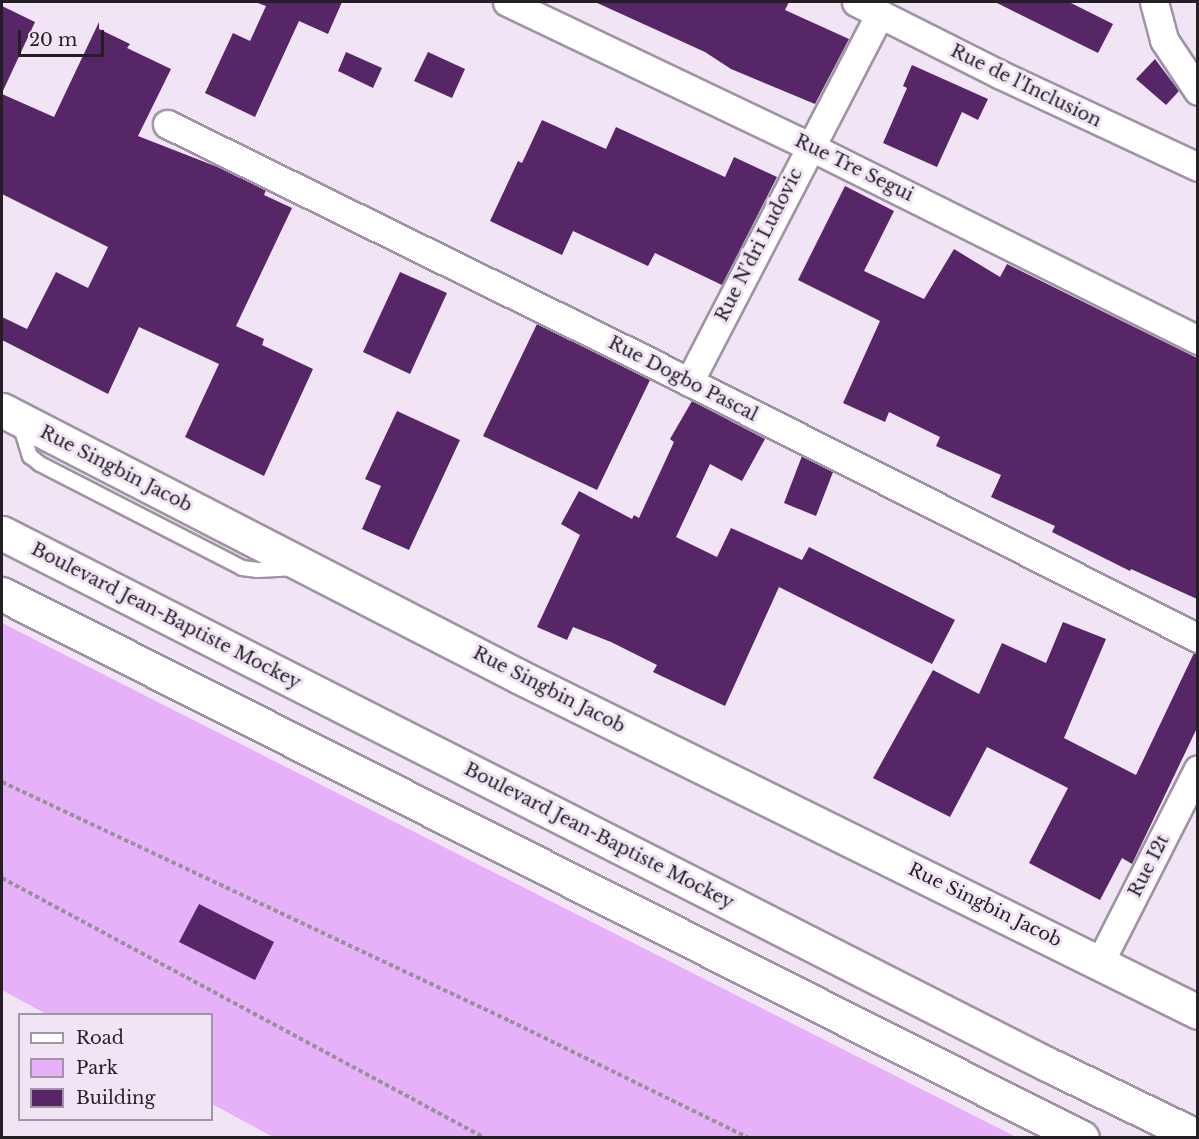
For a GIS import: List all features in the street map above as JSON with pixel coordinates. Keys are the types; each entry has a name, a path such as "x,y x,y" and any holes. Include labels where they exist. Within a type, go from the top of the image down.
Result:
{"main road":[{"name":"Rue Singbin Jacob","path":"10,414 529,681 1197,1012"},
{"name":"Boulevard Jean-Baptiste Mockey","path":"2,533 1049,1065 1197,1137"},
{"path":"2,594 1082,1137"}],"street":[{"name":"Rue Tre Segui","path":"507,2 809,146 1197,340"},
{"name":"Rue de l'Inclusion","path":"856,2 1001,75 1197,167"},
{"path":"1154,2 1164,40 1197,91"},
{"name":"Rue N'dri Ludovic","path":"689,382 809,146 880,14"},
{"name":"Rue Dogbo Pascal","path":"167,124 689,382 1197,638"},
{"name":"Rue I2t","path":"1100,963 1197,769"}],"path":[{"path":"2,782 499,1016 749,1137"},
{"path":"2,878 485,1137"}],"green space":[{"path":"2,623 1016,1137 273,1137 213,1105 213,1013 44,1013 2,990"}],"building":[{"path":"255,2 342,2 328,34 299,21 255,117 205,93 233,33 250,41 266,6"},
{"path":"595,2 789,2 785,10 849,39 815,104 731,69 705,52"},
{"path":"995,2 1069,2 1113,24 1098,53"},
{"path":"2,6 35,22 2,93"},
{"path":"99,22 99,29 130,44 127,48 171,69 138,136 220,168 266,190 264,195 292,208 236,326 264,339 262,345 313,369 264,476 185,437 219,364 139,327 108,394 2,340 2,317 27,329 56,272 88,288 108,247 2,194 2,94 54,117"},
{"path":"346,52 382,68 373,88 338,71"},
{"path":"428,52 465,69 452,98 414,81"},
{"path":"1155,59 1179,91 1166,105 1136,79"},
{"path":"912,65 988,99 978,120 962,112 937,167 883,143 907,88 903,86"},
{"path":"542,120 606,149 616,127 725,177 734,157 777,177 722,285 655,253 648,266 573,231 562,255 490,221 518,161 522,163"},
{"path":"845,186 894,211 864,271 924,299 954,249 1000,277 1007,264 1197,358 1197,599 1131,569 1130,571 1052,532 1055,526 991,497 1001,475 936,446 940,437 889,412 885,422 843,403 880,321 798,280"},
{"path":"400,272 447,293 410,374 363,352"},
{"path":"537,324 650,380 597,490 483,436"},
{"path":"692,401 765,439 742,481 710,464 676,537 717,557 731,528 802,560 809,547 955,620 932,664 779,587 725,706 653,672 657,665 611,642 573,627 567,640 537,627 580,535 561,524 579,491 632,519 634,515 639,518 674,442 670,439"},
{"path":"397,411 460,440 409,550 362,529 381,486 365,479"},
{"path":"802,456 833,472 816,516 784,503"},
{"path":"1063,622 1106,639 1064,738 1136,775 1194,653 1197,654 1197,728 1132,864 1122,858 1100,900 1029,863 1068,788 987,747 950,817 873,778 933,670 979,694 1002,643 1046,663"},
{"path":"199,904 274,942 255,980 179,942"}]}
